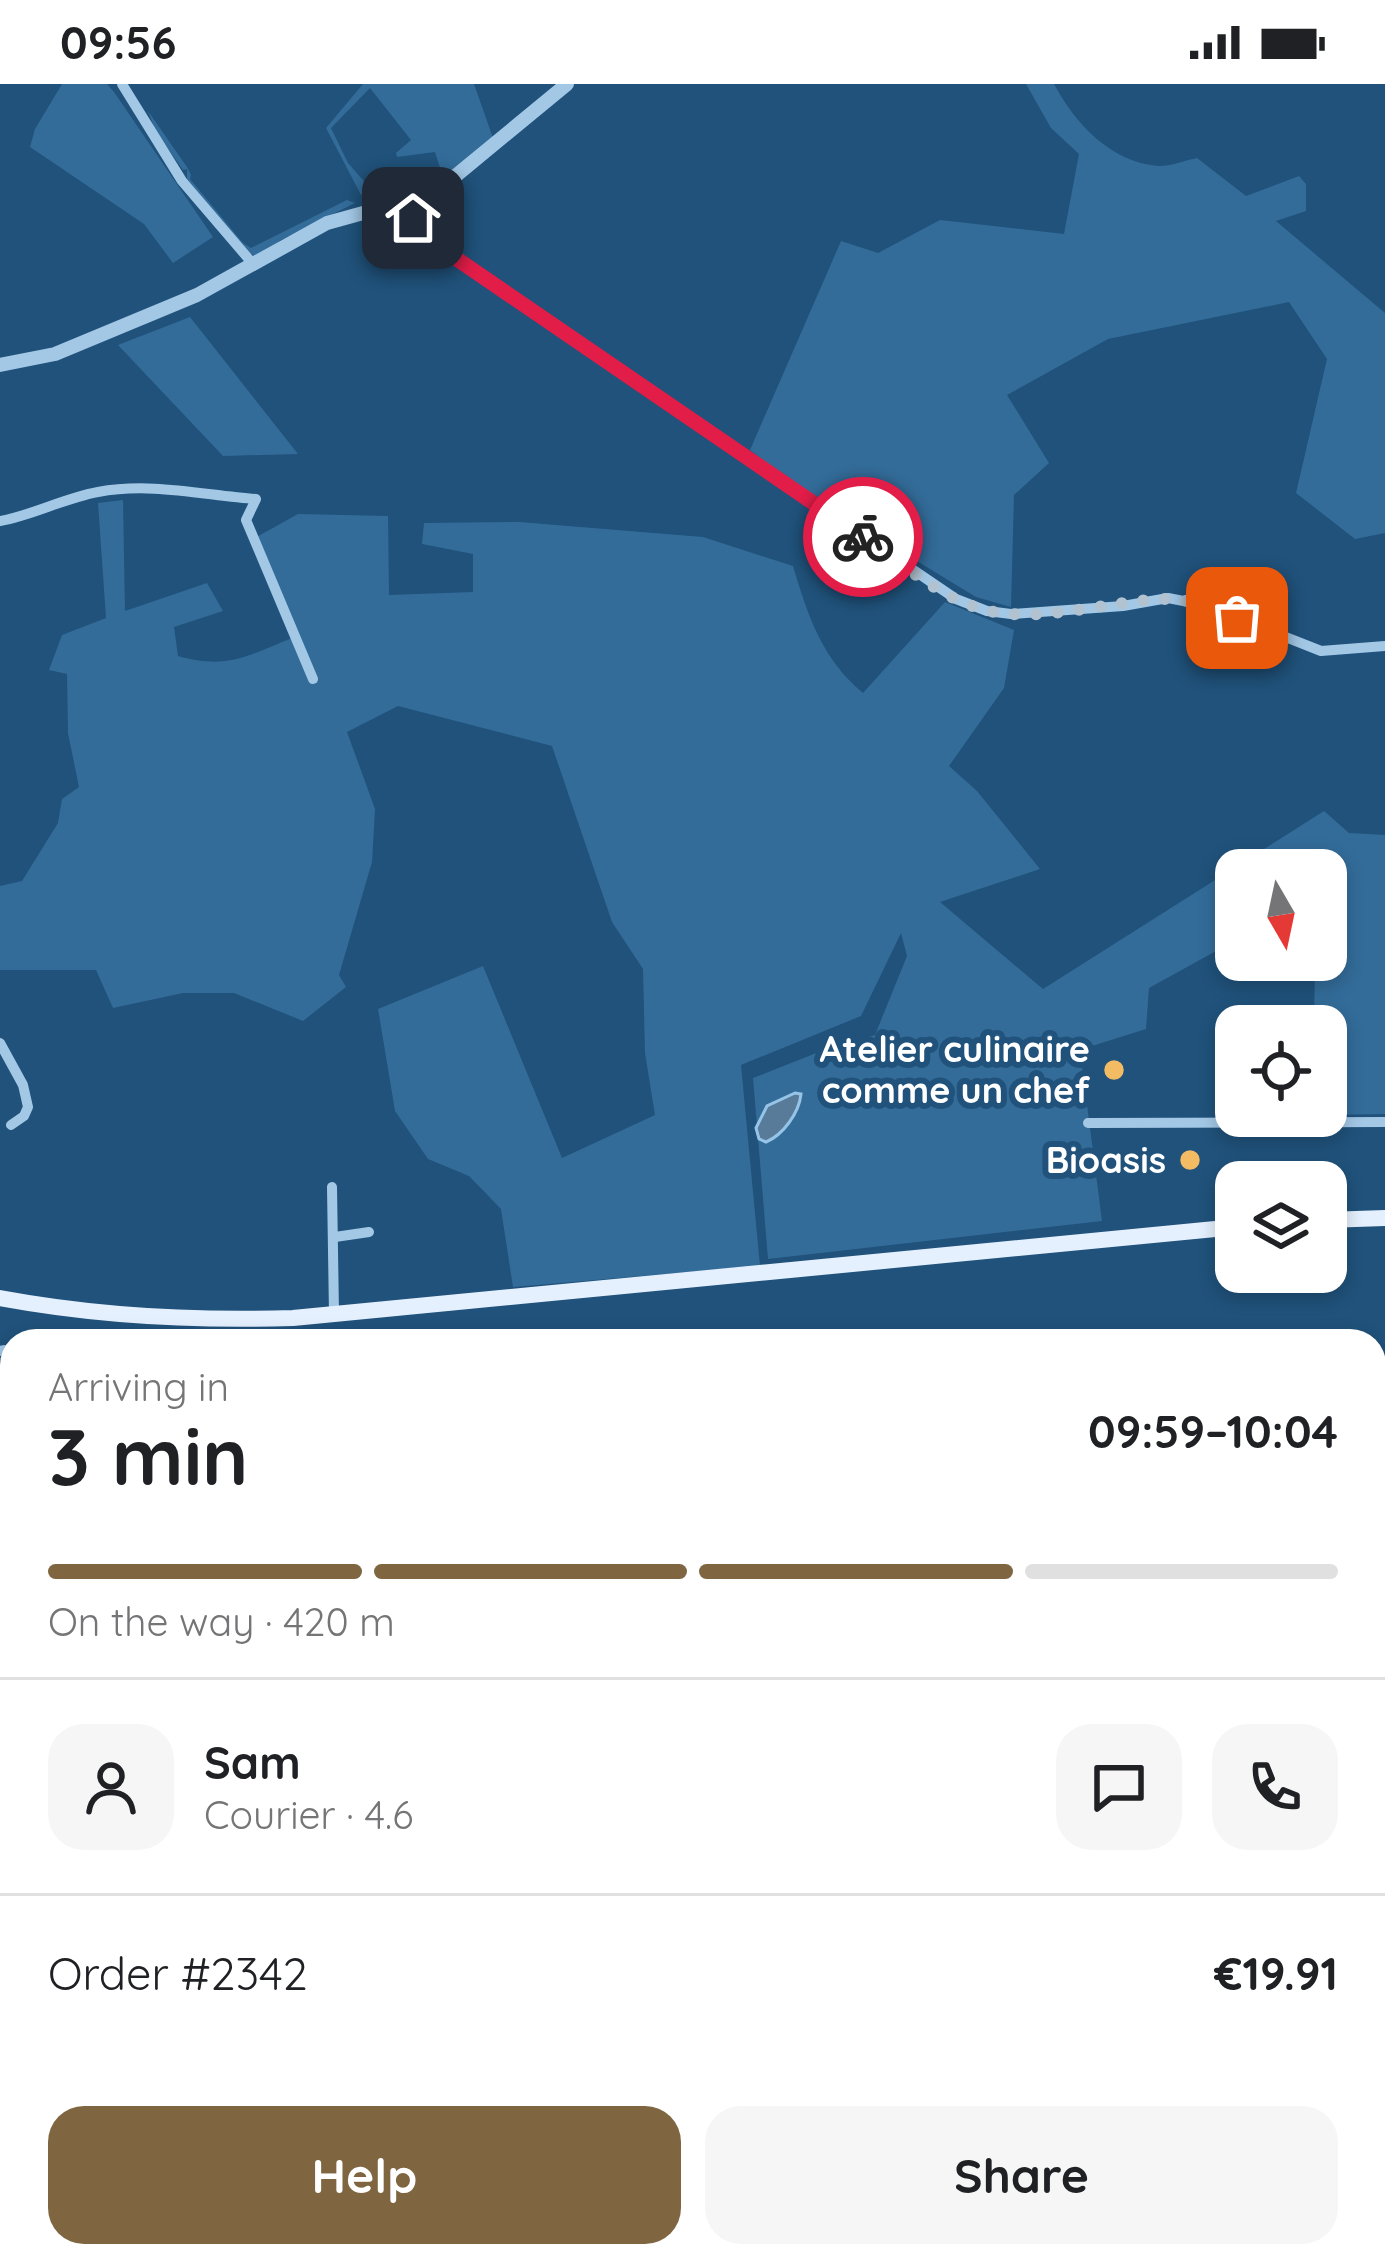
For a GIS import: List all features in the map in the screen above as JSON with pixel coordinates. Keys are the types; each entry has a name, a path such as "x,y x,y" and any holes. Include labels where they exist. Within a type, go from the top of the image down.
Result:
{"main road":[{"path":"1347,1219 1385,1218"},
{"path":"0,1298 214,1321 334,1314 1215,1229"}],"street":[{"path":"122,84 182,181 253,264"},
{"path":"0,365 56,354 197,295 309,231 344,217 407,203 452,178 567,84"},
{"path":"407,203 421,229 454,257 956,599 1011,614 1168,598 1204,605 1321,651 1385,646"},
{"path":"0,521 122,488 256,499 246,520 313,680"},
{"path":"0,1043 27,1099 24,1116 11,1125"},
{"path":"1088,1123 1385,1122"},
{"path":"332,1187 334,1314"},
{"path":"335,1237 369,1232"}],"shaded area":[{"path":"62,84 107,84 213,237 173,263 144,224 30,147 35,129"},
{"path":"363,84 474,84 493,138 443,177 435,152 397,157 411,140 370,88 331,128 348,163 369,187 361,195 326,128"},
{"path":"1026,84 1054,84 1072,113 1124,157 1163,166 1197,158 1246,196 1299,176 1306,184 1306,211 1276,221 1385,313 1385,533 1355,539 1296,493 1327,359 1289,302 1108,339 1007,395 1049,463 1014,495 1011,607 976,597 813,498 750,450 841,241 878,253 940,220 1064,234 1079,154 1051,128"},
{"path":"148,111 187,167 190,179 251,248 347,200 355,203 281,240 257,258 245,249 187,179 187,169 183,170 155,130"},
{"path":"190,317 298,454 223,456 118,345"},
{"path":"123,500 125,611 207,583 223,611 174,627 178,656 195,660 236,659 292,638 253,539 298,514 388,516 389,595 473,592 473,554 422,544 424,523 519,522 703,537 793,566 827,651 863,693 945,602 1014,630 1004,688 949,766 977,791 1040,869 940,902 1043,989 1215,880 1215,952 1149,988 1146,1029 1073,1052 1082,1066 1102,1221 768,1259 753,1078 875,1035 907,956 901,933 861,1016 741,1065 760,1266 513,1287 501,1209 469,1176 428,1159 395,1111 378,1009 483,966 562,1158 655,1115 645,1053 643,969 612,922 552,746 398,706 347,732 375,809 372,862 339,975 346,987 303,1021 234,993 183,993 113,1008 96,970 0,970 0,886 22,881 58,823 62,799 79,787 68,733 67,674 49,670 62,635 106,618 98,503"},
{"path":"1324,811 1349,833 1385,835 1385,1114 1347,1115 1347,1005 1314,1005 1315,981 1347,981 1347,849 1264,849"},
{"path":"801,1094 800,1101 789,1122 772,1139 759,1139 756,1128 767,1106"}],"way so far":[{"path":"863,537 956,599 987,611 1011,614 1124,606 1168,598 1237,618"}],"place":[{"name":"Atelier culinaire comme un chef","path":"1114,1070"},
{"name":"Bioasis","path":"1190,1160"}],"route":[{"path":"413,218 454,257 863,537"}]}
